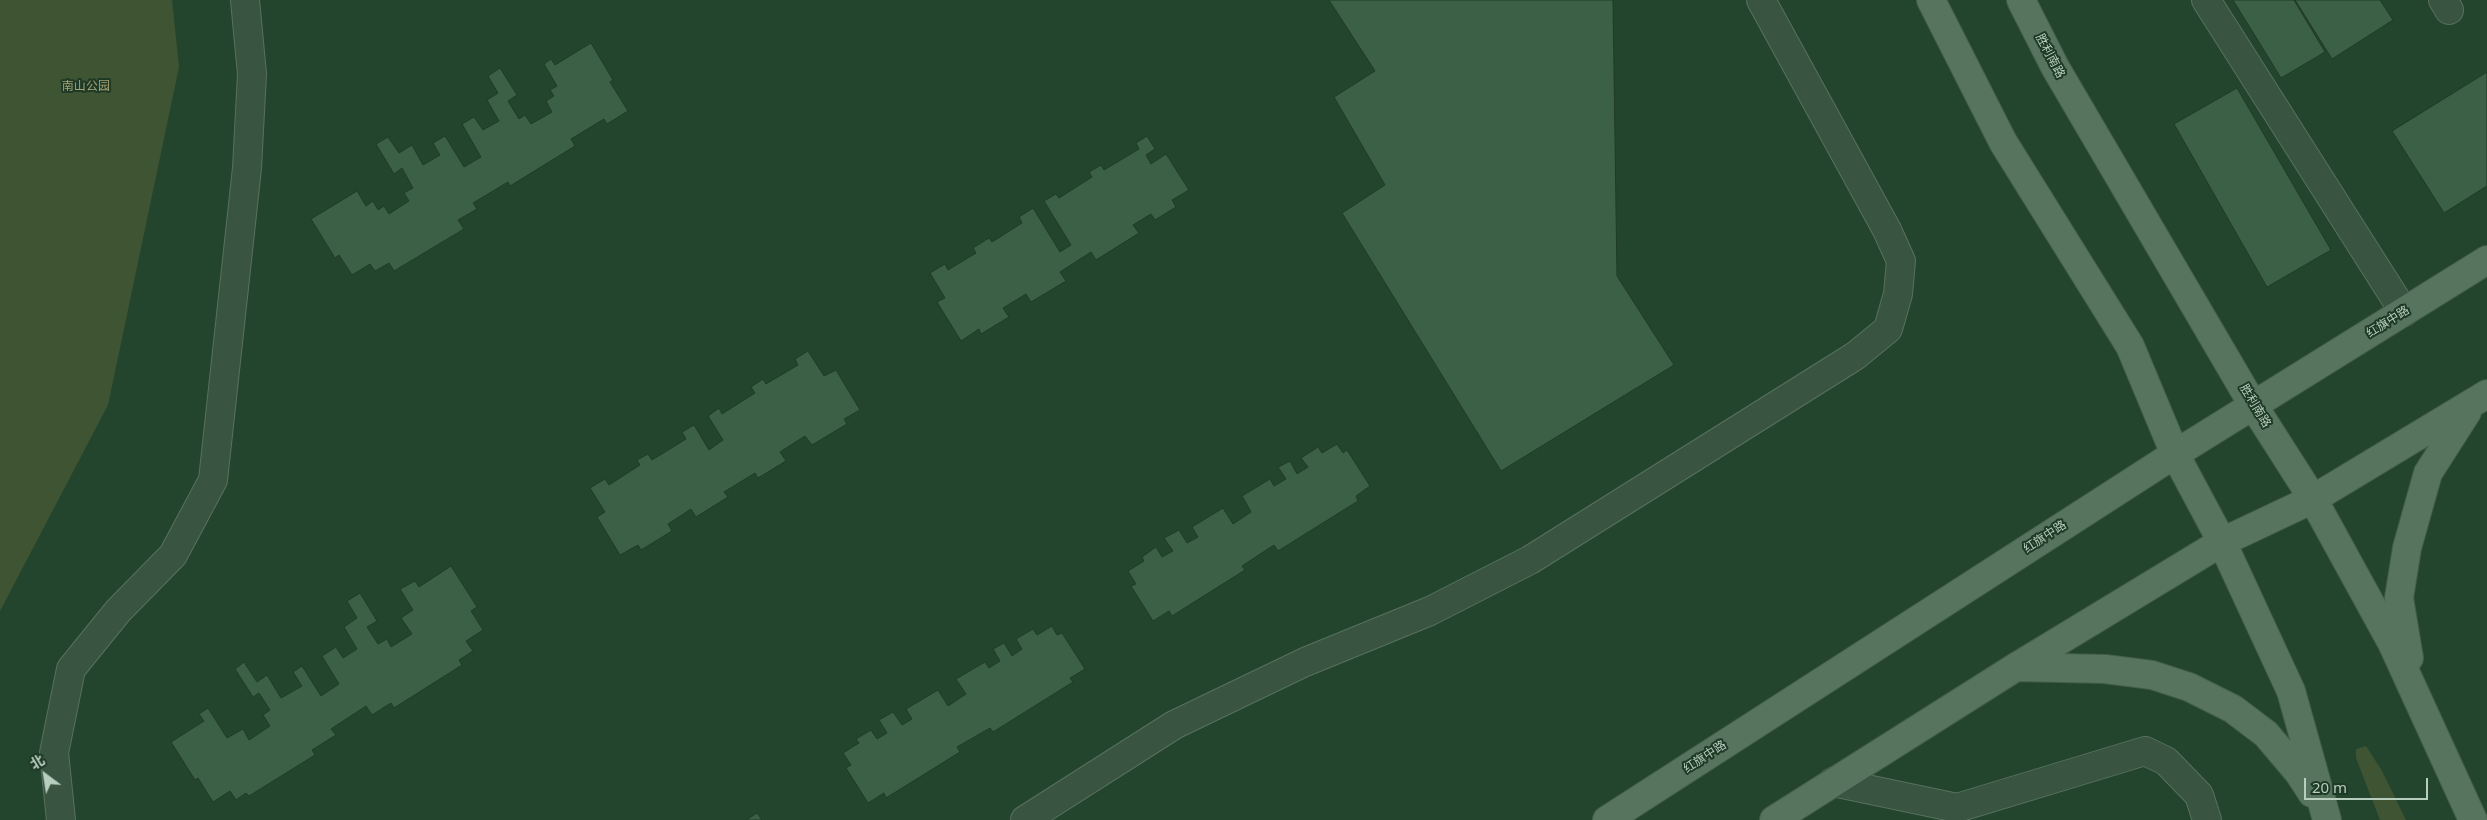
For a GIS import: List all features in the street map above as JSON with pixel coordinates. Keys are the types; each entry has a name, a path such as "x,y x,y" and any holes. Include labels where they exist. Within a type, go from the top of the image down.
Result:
{"main road":[{"path":"1931,0 2003,142 2130,346 2175,454 2222,542 2291,690 2325,815"},
{"name":"胜利南路","path":"2021,0 2055,67 2253,406 2313,499 2392,642 2473,820"},
{"name":"红旗中路","path":"1607,820 2175,454 2487,260"},
{"path":"1774,820 2016,667 2222,542 2313,499 2480,398"},
{"path":"2420,705 2407,650 2399,598 2407,548 2428,474 2446,442 2480,398"},
{"path":"2016,667 2105,668 2152,675 2189,687 2233,709 2266,734 2299,772 2325,815"}],"lane":[{"path":"61,820 54,753 71,668 118,611 173,555 213,480 247,168 252,74 245,0"},
{"path":"1025,820 1174,726 1305,662 1430,611 1530,560 1855,356 1888,329 1898,294 1901,261 1887,230 1761,0"},
{"path":"2206,0 2404,312"},
{"path":"1833,782 1957,808 2145,751 2166,761 2199,795 2207,820"}],"green space":[{"name":"南山公园","path":"0,0 172,0 179,67 108,405 0,611"},
{"path":"2366,746 2382,771 2406,820 2380,820 2356,758 2356,749"}],"building":[{"path":"1329,0 1613,0 1617,276 1674,365 1501,471 1342,213 1385,185 1334,97 1375,71"},
{"path":"2233,0 2294,0 2325,52 2281,78"},
{"path":"2295,0 2380,0 2393,20 2332,59"},
{"path":"591,43 613,80 610,82 628,111 607,124 604,119 571,139 575,146 510,186 508,182 473,203 477,209 458,220 464,229 394,271 389,263 375,271 370,264 352,275 339,255 335,258 311,219 357,191 366,206 373,201 378,210 384,206 389,214 409,201 404,193 413,188 402,168 394,174 376,144 388,137 399,153 412,145 423,165 440,155 433,143 445,136 464,167 481,157 462,124 474,117 483,130 499,121 487,100 498,93 488,76 500,68 517,95 508,101 519,119 525,115 531,124 552,112 546,101 554,96 550,90 557,86 544,64 551,59 555,65"},
{"path":"2487,72 2487,186 2444,213 2392,131"},
{"path":"2237,88 2331,250 2267,287 2174,124"},
{"path":"1147,136 1155,149 1146,155 1151,164 1166,154 1189,190 1172,200 1176,207 1155,220 1151,214 1133,225 1139,233 1096,260 1091,252 1060,272 1066,281 1031,302 1026,294 1003,308 1009,317 981,334 979,329 961,341 937,302 945,298 930,273 945,264 948,270 976,253 973,248 989,238 992,242 1022,223 1019,217 1033,208 1060,252 1071,245 1044,201 1056,194 1059,198 1092,177 1089,172 1101,165 1104,170 1139,149 1136,143"},
{"path":"808,351 824,376 836,370 860,410 844,419 847,424 812,445 805,436 780,452 786,461 758,478 755,473 724,492 728,497 696,517 691,509 668,524 672,531 641,550 638,545 620,555 597,517 605,512 590,488 605,479 609,485 640,465 637,460 648,454 652,460 686,439 682,432 694,425 709,450 723,440 708,416 719,408 722,414 755,393 751,387 763,379 766,384 798,365 795,359"},
{"path":"1337,444 1343,453 1347,450 1370,486 1356,496 1358,501 1278,551 1274,545 1242,566 1245,570 1172,616 1169,611 1153,621 1131,586 1136,584 1128,571 1144,561 1142,557 1156,547 1162,557 1173,551 1164,538 1179,530 1187,543 1198,537 1192,527 1223,508 1233,524 1251,512 1242,496 1270,479 1274,486 1286,479 1278,467 1290,461 1297,474 1308,467 1301,458 1318,447 1322,453"},
{"path":"451,566 477,607 471,611 483,630 466,641 473,651 459,660 462,665 394,708 391,703 372,715 366,706 331,729 336,735 312,750 315,755 249,796 246,793 236,800 230,791 213,802 198,778 195,780 171,742 204,721 199,714 208,708 227,738 243,729 249,740 270,726 263,715 270,710 259,693 253,697 235,669 244,662 257,682 267,675 281,698 302,686 293,672 302,666 321,696 339,684 322,656 336,647 343,658 357,649 344,627 357,618 347,601 360,593 377,621 367,627 378,644 387,639 391,647 412,634 401,618 413,610 400,589 415,581 419,587"},
{"path":"1052,626 1057,635 1062,633 1085,669 1070,678 1073,682 993,732 990,728 957,747 960,752 886,798 884,793 868,803 846,768 851,765 843,753 859,743 856,739 871,730 877,739 887,733 879,720 893,712 902,725 912,719 906,709 938,690 948,706 966,694 956,679 985,662 989,668 1000,661 993,649 1004,643 1012,656 1022,649 1016,639 1033,629 1037,635"},
{"path":"757,813 762,820 746,820"}]}
